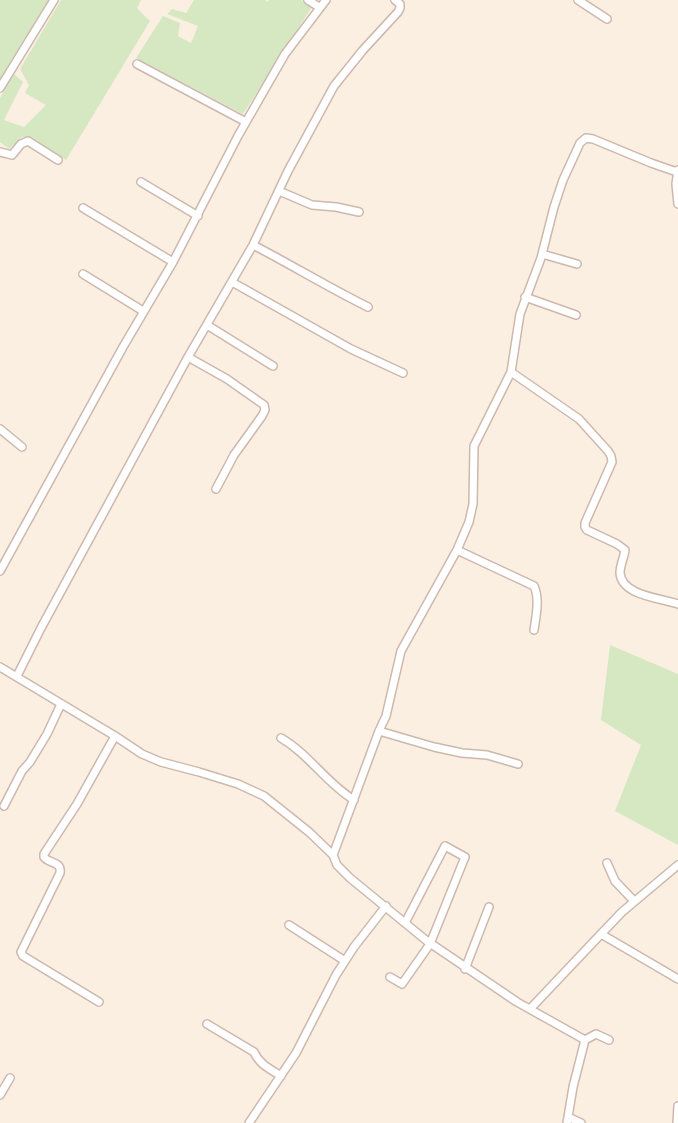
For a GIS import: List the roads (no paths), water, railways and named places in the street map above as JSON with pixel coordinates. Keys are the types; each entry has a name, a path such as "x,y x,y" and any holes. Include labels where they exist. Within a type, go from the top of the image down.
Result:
{"street":[{"path":"1,83 54,0"},
{"path":"308,0 319,7"},
{"path":"0,571 143,311 173,262 246,122 285,54 326,0"},
{"path":"17,676 188,357 253,245 334,86 400,8 396,0"},
{"path":"578,0 607,19"},
{"path":"136,64 246,122"},
{"path":"333,855 386,716 401,651 457,550 469,522 474,446 511,372 525,297 542,254 563,180 580,142 586,138 593,139 678,171 678,204"},
{"path":"0,152 12,155 21,144 28,141 58,160"},
{"path":"141,182 198,215"},
{"path":"279,191 312,205 359,212"},
{"path":"83,208 173,262"},
{"path":"253,245 368,307"},
{"path":"542,254 577,264"},
{"path":"83,274 143,311"},
{"path":"232,282 351,349 403,373"},
{"path":"525,297 576,314"},
{"path":"206,325 273,366"},
{"path":"188,357 227,379 264,405 262,416 234,455 216,489"},
{"path":"511,372 579,419 608,451 612,462 585,527 625,550 620,573 628,588 678,604"},
{"path":"0,429 22,447"},
{"path":"457,550 534,586 537,599 534,630"},
{"path":"0,667 142,754 238,784 257,793 309,832 333,855 337,865 430,944 465,969 585,1040"},
{"path":"4,806 22,771 47,734 61,704"},
{"path":"379,730 435,747 487,755 518,764"},
{"path":"99,1002 23,956 21,952 61,869 59,865 46,860 44,854 77,804 115,736"},
{"path":"281,738 354,800"},
{"path":"390,977 402,984 430,944 465,857 445,846 405,923"},
{"path":"607,863 615,881 634,901"},
{"path":"530,1009 634,901 678,865"},
{"path":"249,1123 306,1036 336,975 386,906"},
{"path":"465,969 489,907"},
{"path":"289,925 345,961"},
{"path":"601,934 678,979"},
{"path":"207,1024 254,1052 261,1063 281,1076"},
{"path":"581,1123 567,1120 585,1040 596,1034 609,1040"},
{"path":"0,1095 10,1077"},
{"path":"677,1123 678,1106"}]}
